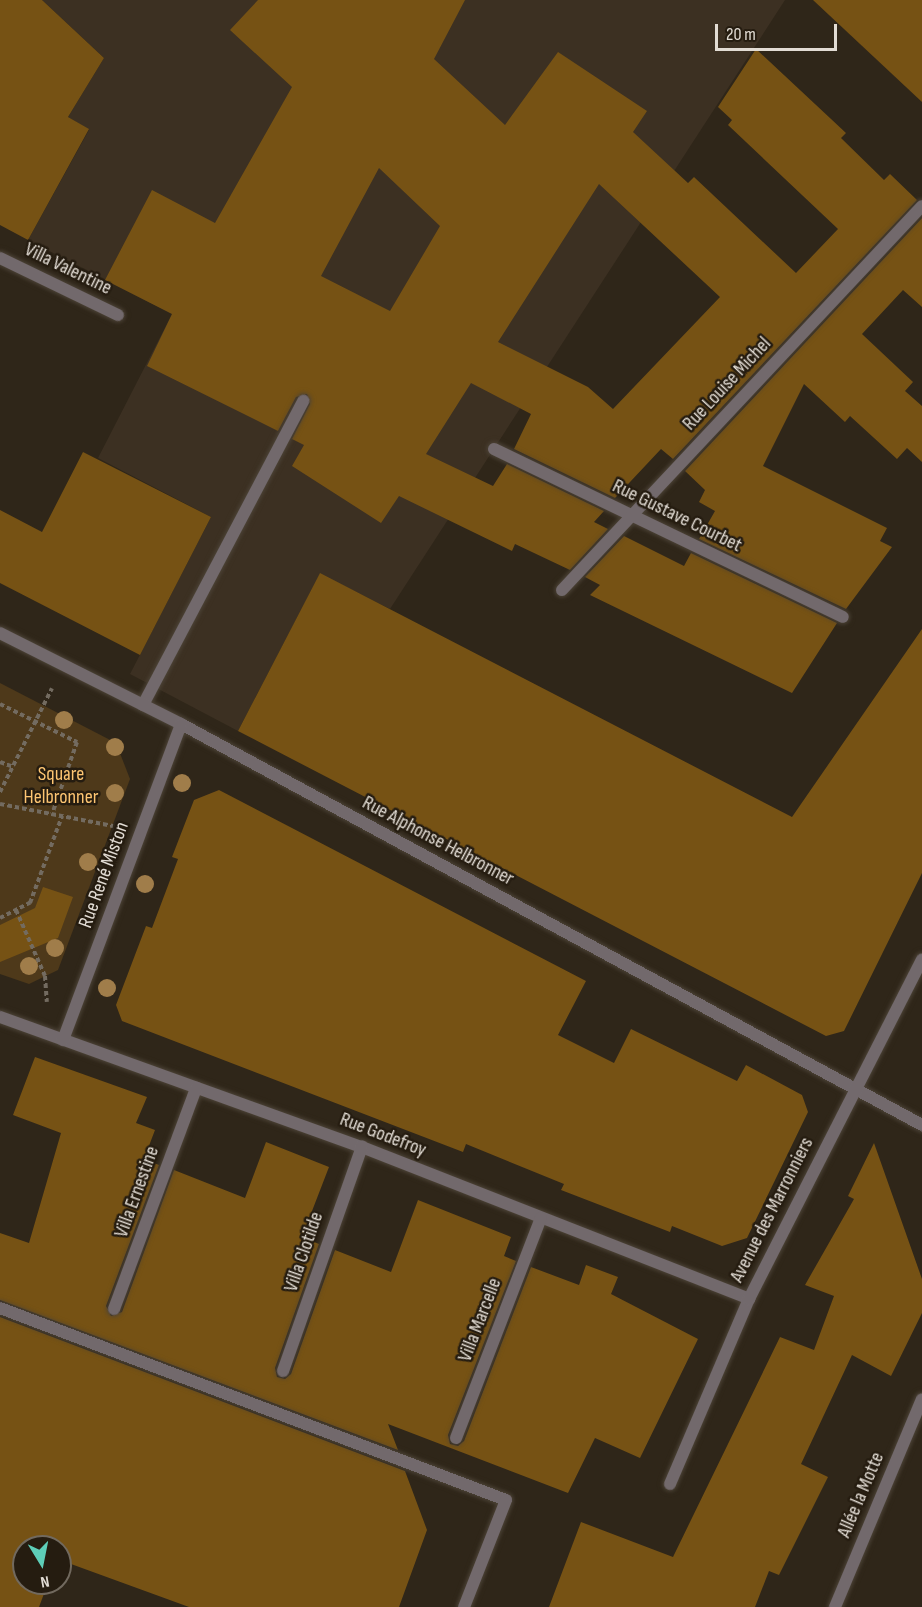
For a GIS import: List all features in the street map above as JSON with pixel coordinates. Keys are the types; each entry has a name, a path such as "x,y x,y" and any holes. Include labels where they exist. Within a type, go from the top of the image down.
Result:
{"street":[{"name":"Rue Louise Michel","path":"562,590 922,206"},
{"name":"Villa Valentine","path":"0,258 118,315"},
{"path":"143,705 303,401"},
{"name":"Rue Gustave Courbet","path":"494,449 843,617"},
{"name":"Rue Alphonse Helbronner","path":"0,633 181,724 922,1125"},
{"name":"Rue René Miston","path":"63,1040 181,724"},
{"name":"Avenue des Marronniers","path":"669,1484 749,1299 922,959"},
{"name":"Rue Godefroy","path":"0,1017 362,1147 749,1299"},
{"name":"Villa Ernestine","path":"114,1309 196,1088"},
{"name":"Villa Clotilde","path":"283,1371 362,1147"},
{"name":"Villa Marcelle","path":"456,1438 541,1218"},
{"path":"0,1308 506,1500 464,1607"},
{"name":"Allée la Motte","path":"835,1607 922,1399"}],"path":[{"path":"0,792 37,722 62,664"},
{"path":"0,704 77,742 52,814"},
{"path":"0,762 14,767"},
{"path":"0,804 141,831"},
{"path":"0,918 30,903 62,816"},
{"path":"15,910 45,976 47,1002"}],"shaded area":[{"path":"42,0 785,0 390,609 320,574 238,731 130,674 211,517 98,458 172,314 28,240 89,130 68,117 104,58"}],"green space":[{"name":"Square Helbronner","path":"0,683 116,743 130,779 58,970 29,984 0,974"}],"building":[{"path":"0,0 42,0 104,58 68,117 89,129 28,240 0,225"},
{"path":"258,0 465,0 434,59 505,125 558,52 647,111 633,132 688,183 694,177 796,273 838,229 728,125 732,120 718,107 756,49 846,133 841,138 884,180 890,174 917,200 673,459 661,449 615,498 514,449 531,414 471,383 426,454 493,486 507,464 604,511 594,522 608,529 570,570 515,544 512,551 399,496 381,523 292,466 304,445 292,439 310,404 307,394 296,397 278,431 147,366 172,314 105,280 152,190 215,223 292,87 230,30","holes":["379,168 440,226 390,311 321,276","599,184 720,297 613,409 588,387 498,342"]},
{"path":"813,0 922,0 922,102"},
{"path":"922,218 922,307 903,290 862,334 913,382 905,391 922,406 922,462 907,448 897,459 850,416 845,422 804,384 763,466 887,528 880,541 892,547 846,609 699,539 715,511 699,502 705,490 685,471"},
{"path":"83,452 211,517 140,655 0,583 0,510 42,532"},
{"path":"624,536 684,566 691,553 837,623 792,693 590,595 600,585 585,577"},
{"path":"320,573 792,817 922,629 922,873 844,1031 826,1036 238,731"},
{"path":"219,790 586,981 558,1035 614,1063 631,1029 737,1081 746,1065 802,1095 808,1112 747,1238 722,1246 672,1226 670,1232 561,1190 564,1184 466,1144 463,1152 122,1021 116,1005 146,926 152,928 178,859 172,857 194,800"},
{"path":"43,887 73,897 58,938 0,962 0,925 35,908"},
{"path":"35,1057 147,1097 136,1123 155,1130 144,1159 159,1165 106,1306 111,1316 122,1312 174,1170 245,1198 266,1142 329,1167 302,1237 319,1244 275,1368 277,1377 285,1379 291,1374 335,1250 391,1272 418,1200 511,1237 504,1256 516,1261 448,1435 450,1444 458,1446 464,1441 531,1267 579,1285 586,1265 618,1277 611,1294 698,1339 640,1458 595,1438 568,1493 388,1424 398,1450 0,1300 0,1233 29,1243 61,1133 13,1115"},
{"path":"874,1143 922,1279 922,1313 891,1376 852,1355 801,1464 828,1477 779,1575 769,1571 755,1607 549,1607 581,1522 673,1557 780,1337 814,1350 834,1296 805,1285 854,1199 848,1196"},
{"path":"0,1317 405,1471 427,1530 399,1607 189,1607 72,1564 72,1535 12,1535 12,1595 44,1595 39,1607 0,1607"}]}
